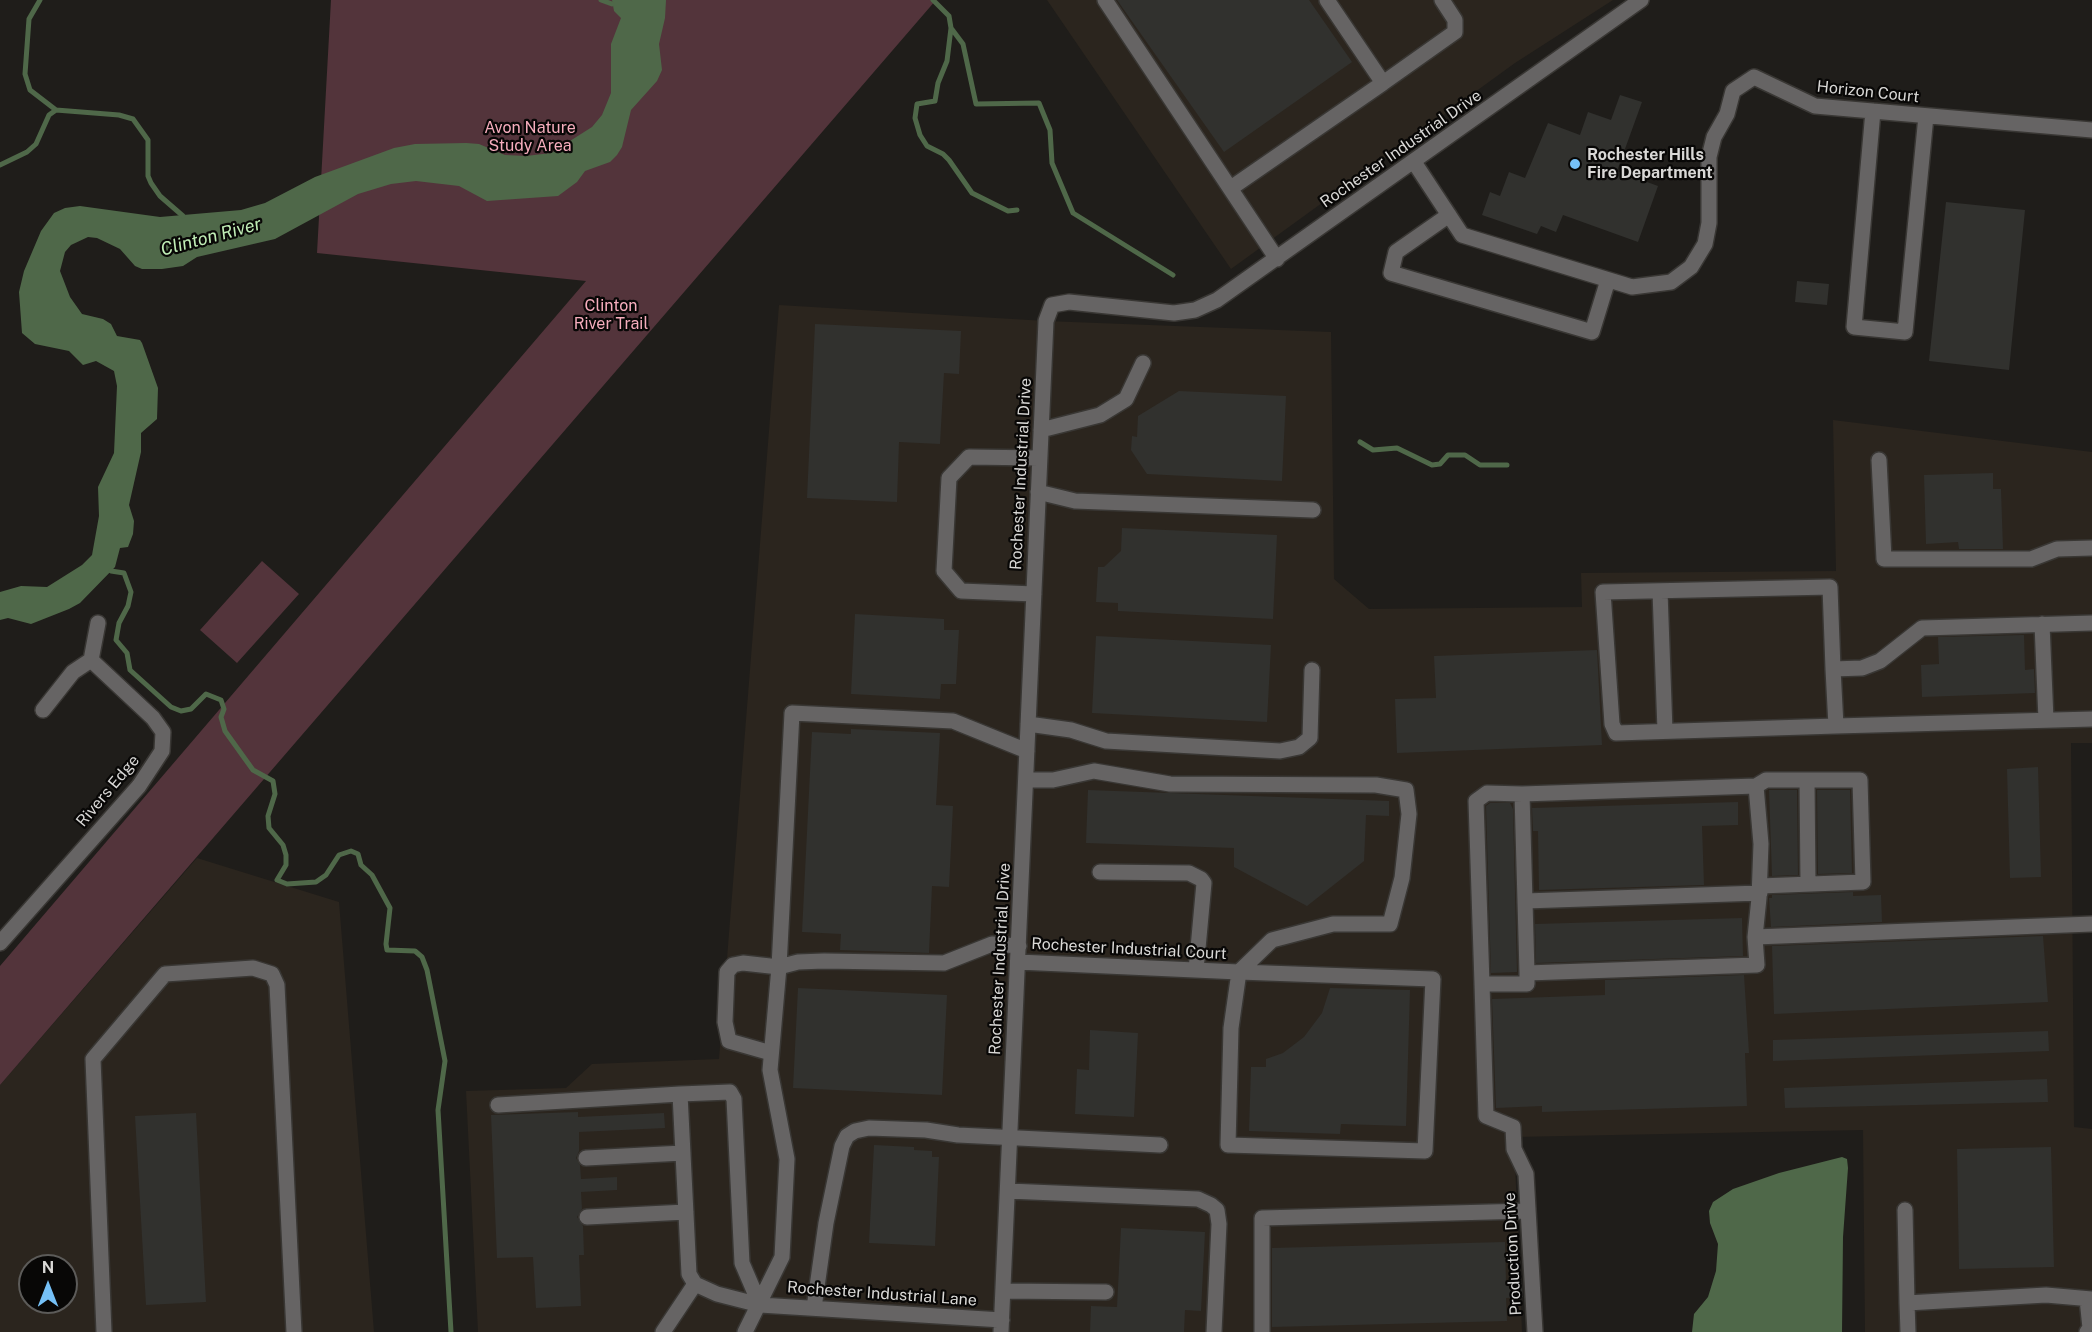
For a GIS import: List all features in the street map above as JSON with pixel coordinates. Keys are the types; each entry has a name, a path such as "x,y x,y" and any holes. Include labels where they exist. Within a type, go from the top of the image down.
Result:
{"street":[{"path":"1106,0 1277,259"},
{"path":"1327,0 1383,83"},
{"path":"1231,188 1455,32 1455,20 1442,0"},
{"name":"Rochester Industrial Drive","path":"1001,1326 1039,458 1046,321 1052,305 1069,302 1174,313 1195,310 1217,300 1641,0"},
{"name":"Horizon Court","path":"1414,162 1462,235 1632,287 1671,282 1690,267 1705,244 1708,223 1707,165 1714,137 1727,114 1733,91 1754,77 1815,106 2092,130"},
{"path":"1873,111 1854,327 1905,332 1926,116"},
{"path":"1449,215 1396,252 1391,273 1592,332 1608,279"},
{"path":"1041,430 1100,415 1126,399 1143,363"},
{"path":"1034,594 962,591 944,572 949,478 969,457 1039,458"},
{"path":"1879,460 1884,559 2031,559 2057,549 2092,548"},
{"path":"1038,492 1075,501 1313,510"},
{"path":"1836,726 1830,587 1603,592 1612,724 1616,733 2092,719"},
{"path":"1660,591 1665,731"},
{"path":"43,710 73,672 91,660 98,623"},
{"path":"1833,669 1862,668 1880,661 1922,627 2092,623"},
{"path":"2042,624 2046,720"},
{"name":"Rivers Edge","path":"0,944 139,786 162,750 163,732 153,718 91,660"},
{"path":"1028,724 1071,730 1106,741 1280,750 1299,747 1310,738 1312,670"},
{"path":"745,1332 782,1257 787,1159 770,1070 779,967 792,713 953,721 1027,750"},
{"path":"1026,780 1053,780 1094,771 1170,784 1376,785 1406,790 1409,814 1402,878 1390,924 1333,924 1272,940 1239,972"},
{"path":"1522,794 1527,984 1482,984 1476,801 1487,793 1522,794 1756,786 1766,780 1860,780 1863,882 1808,884 1760,890 1525,901"},
{"path":"1807,780 1808,884"},
{"path":"1527,973 1757,965 1755,937 1760,890 1761,844 1756,786"},
{"path":"1100,872 1189,873 1196,874 1201,879 1204,883 1197,970"},
{"path":"1755,937 2092,924"},
{"path":"771,1053 729,1041 725,1022 727,972 733,965 743,963 779,967 798,962 824,961 944,963 992,945 1018,946"},
{"name":"Rochester Industrial Court","path":"1018,962 1433,979 1425,1151 1228,1145 1231,1028 1239,972"},
{"path":"104,1332 93,1059 165,974 253,968 272,974 277,985 294,1332"},
{"name":"Production Drive","path":"1482,984 1486,1116 1513,1127 1514,1149 1526,1174 1535,1332"},
{"path":"498,1105 730,1092 734,1099 742,1263 760,1305"},
{"path":"663,1332 695,1284 689,1274 680,1094"},
{"path":"814,1308 826,1223 842,1146 846,1136 855,1131 869,1128 926,1130 958,1135 1160,1145"},
{"path":"586,1158 683,1153"},
{"path":"1008,1191 1198,1198 1211,1205 1217,1210 1219,1224 1214,1332"},
{"path":"1905,1210 1908,1332"},
{"path":"1262,1332 1262,1218 1528,1211"},
{"path":"587,1217 686,1212"},
{"name":"Rochester Industrial Lane","path":"695,1284 717,1294 760,1305 1001,1326"},
{"path":"1003,1291 1106,1292"},
{"path":"1907,1303 2046,1295 2089,1299 2090,1328 2087,1332"}],"shaded area":[{"path":"1047,0 1613,0 1515,63 1231,269"},
{"path":"779,305 1046,321 1331,332 1334,579 1369,609 1582,607 1581,573 1836,571 1833,420 2092,452 2092,743 2071,743 2074,1127 2092,1129 2092,1332 1865,1332 1863,1130 1514,1137 1522,1332 478,1332 466,1091 566,1088 592,1064 719,1059"},
{"path":"197,858 339,902 374,1332 0,1332 0,1085"}],"green space":[{"path":"331,0 936,0 0,1085 0,966 586,281 317,253"},
{"path":"262,561 299,594 237,663 200,630"}],"water":[{"name":"Clinton River","path":"612,0 666,0 665,18 659,44 662,70 657,81 631,110 622,147 617,155 610,162 585,171 577,182 558,196 487,201 459,186 416,181 391,184 358,194 275,239 197,257 183,266 162,269 142,269 135,266 120,249 97,238 88,237 71,245 65,252 60,271 70,297 82,314 103,319 111,324 117,336 140,340 158,388 157,419 141,433 141,452 129,505 134,521 133,534 128,547 120,548 115,567 80,603 69,609 31,624 8,618 0,620 0,592 21,586 47,587 82,565 92,555 99,516 98,487 114,453 117,386 114,371 96,361 83,365 69,351 35,344 22,333 19,292 24,271 41,231 54,213 65,208 80,206 160,217 241,210 265,203 315,177 394,148 415,144 479,144 505,155 526,156 551,153 592,127 602,115 611,93 611,44 621,18 614,11"},
{"path":"1842,1157 1847,1159 1848,1168 1843,1237 1842,1332 1692,1332 1694,1314 1708,1297 1716,1271 1718,1244 1710,1223 1709,1211 1713,1202 1733,1189 1779,1173"}],"building":[{"path":"1117,0 1309,0 1352,62 1224,152"},
{"name":"Rochester Hills Fire Department","path":"1620,95 1642,102 1617,171 1658,186 1638,242 1563,215 1556,232 1541,226 1537,234 1482,215 1490,192 1500,196 1509,172 1525,178 1548,123 1580,135 1588,112 1611,120"},
{"path":"1946,202 2025,210 2009,370 1929,361"},
{"path":"1797,281 1829,284 1827,305 1795,302"},
{"path":"815,324 961,331 959,374 944,373 940,444 899,442 897,502 807,498"},
{"path":"1179,391 1286,396 1282,481 1147,474 1131,450 1132,436 1137,437 1138,416"},
{"path":"1993,473 1993,489 2001,489 2003,549 1959,549 1958,542 1926,544 1924,475"},
{"path":"1122,528 1277,535 1273,619 1118,611 1118,603 1096,602 1098,567 1104,567 1121,551"},
{"path":"855,614 944,619 944,630 959,630 956,684 941,684 940,699 851,694"},
{"path":"2024,635 2025,670 2034,669 2035,693 1922,697 1921,665 1939,664 1938,637"},
{"path":"1096,636 1271,645 1267,722 1092,713"},
{"path":"1597,650 1602,745 1397,753 1395,699 1436,698 1434,656"},
{"path":"851,729 940,733 936,805 953,806 949,887 932,886 929,953 840,950 841,934 802,932 812,732 851,734"},
{"path":"2038,767 2041,877 2010,878 2007,769"},
{"path":"1088,790 1389,801 1389,816 1366,815 1364,861 1307,906 1234,867 1234,848 1086,843"},
{"path":"1769,790 1797,790 1798,875 1772,876"},
{"path":"1817,790 1850,790 1852,873 1818,874"},
{"path":"1738,802 1738,825 1702,826 1704,885 1539,890 1538,831 1533,831 1532,808"},
{"path":"1490,803 1510,803 1513,809 1517,972 1491,973 1486,806"},
{"path":"1853,892 1853,896 1881,895 1882,922 1771,927 1769,898 1772,898 1772,895"},
{"path":"1742,918 1743,956 1536,963 1535,924"},
{"path":"2043,936 2048,1002 1774,1014 1772,946"},
{"path":"1744,975 1749,1053 1745,1053 1747,1106 1542,1112 1542,1106 1496,1108 1492,999 1605,995 1605,980"},
{"path":"798,988 947,995 942,1095 793,1088"},
{"path":"1330,988 1410,990 1406,1126 1341,1124 1340,1134 1249,1131 1251,1067 1266,1067 1266,1059 1283,1053 1304,1037 1322,1013"},
{"path":"1090,1030 1138,1033 1134,1117 1075,1114 1077,1069 1089,1070"},
{"path":"2048,1031 2049,1051 1773,1061 1773,1040"},
{"path":"2047,1079 2048,1102 1785,1108 1784,1088"},
{"path":"578,1112 578,1117 664,1113 665,1128 579,1132 579,1151 576,1158 580,1165 581,1179 617,1177 617,1190 581,1192 582,1209 577,1217 583,1226 584,1255 579,1255 581,1306 536,1308 533,1257 497,1258 491,1115"},
{"path":"196,1113 206,1302 146,1305 135,1116"},
{"path":"874,1145 914,1147 914,1150 932,1151 932,1157 939,1157 935,1246 869,1243"},
{"path":"2051,1147 2054,1267 1959,1269 1957,1149"},
{"path":"1121,1228 1205,1232 1201,1311 1185,1310 1184,1332 1090,1332 1091,1306 1117,1307"},
{"path":"1505,1242 1506,1282 1522,1281 1523,1297 1506,1298 1507,1321 1272,1327 1272,1248"}],"waterway":[{"path":"40,0 29,19 25,74 30,90 56,110 119,115 133,119 148,140 148,176 151,183 160,196 183,216"},
{"path":"601,0 612,4"},
{"path":"933,0 949,16 951,28 947,61 938,83 935,101 917,104 915,118 920,135 927,146 943,154 949,160 972,193 1008,211 1017,210"},
{"path":"951,28 963,44 976,104 1039,103 1050,130 1052,163 1073,213 1173,275"},
{"path":"0,165 27,152 36,144 49,115 56,110"},
{"path":"1360,442 1373,450 1397,448 1432,465 1440,464 1448,455 1465,455 1480,465 1507,465"},
{"path":"111,571 124,573 131,592 128,606 119,623 116,640 127,653 130,670 171,707 181,711 191,709 206,694 221,700 224,709 221,717 225,731 253,770 273,781 275,794 268,816 269,828 283,845 286,855 286,865 277,880 287,884 316,882 326,875 339,855 351,851 358,854 361,865 372,875 390,908 387,950 415,951 422,957 427,970 445,1061 438,1110 451,1332"}],"place":[{"name":"Rochester Hills Fire Department","path":"1575,164"}],"park label":[{"name":"Avon Nature Study Area","path":"530,137"},
{"name":"Clinton River Trail","path":"611,315"}]}
